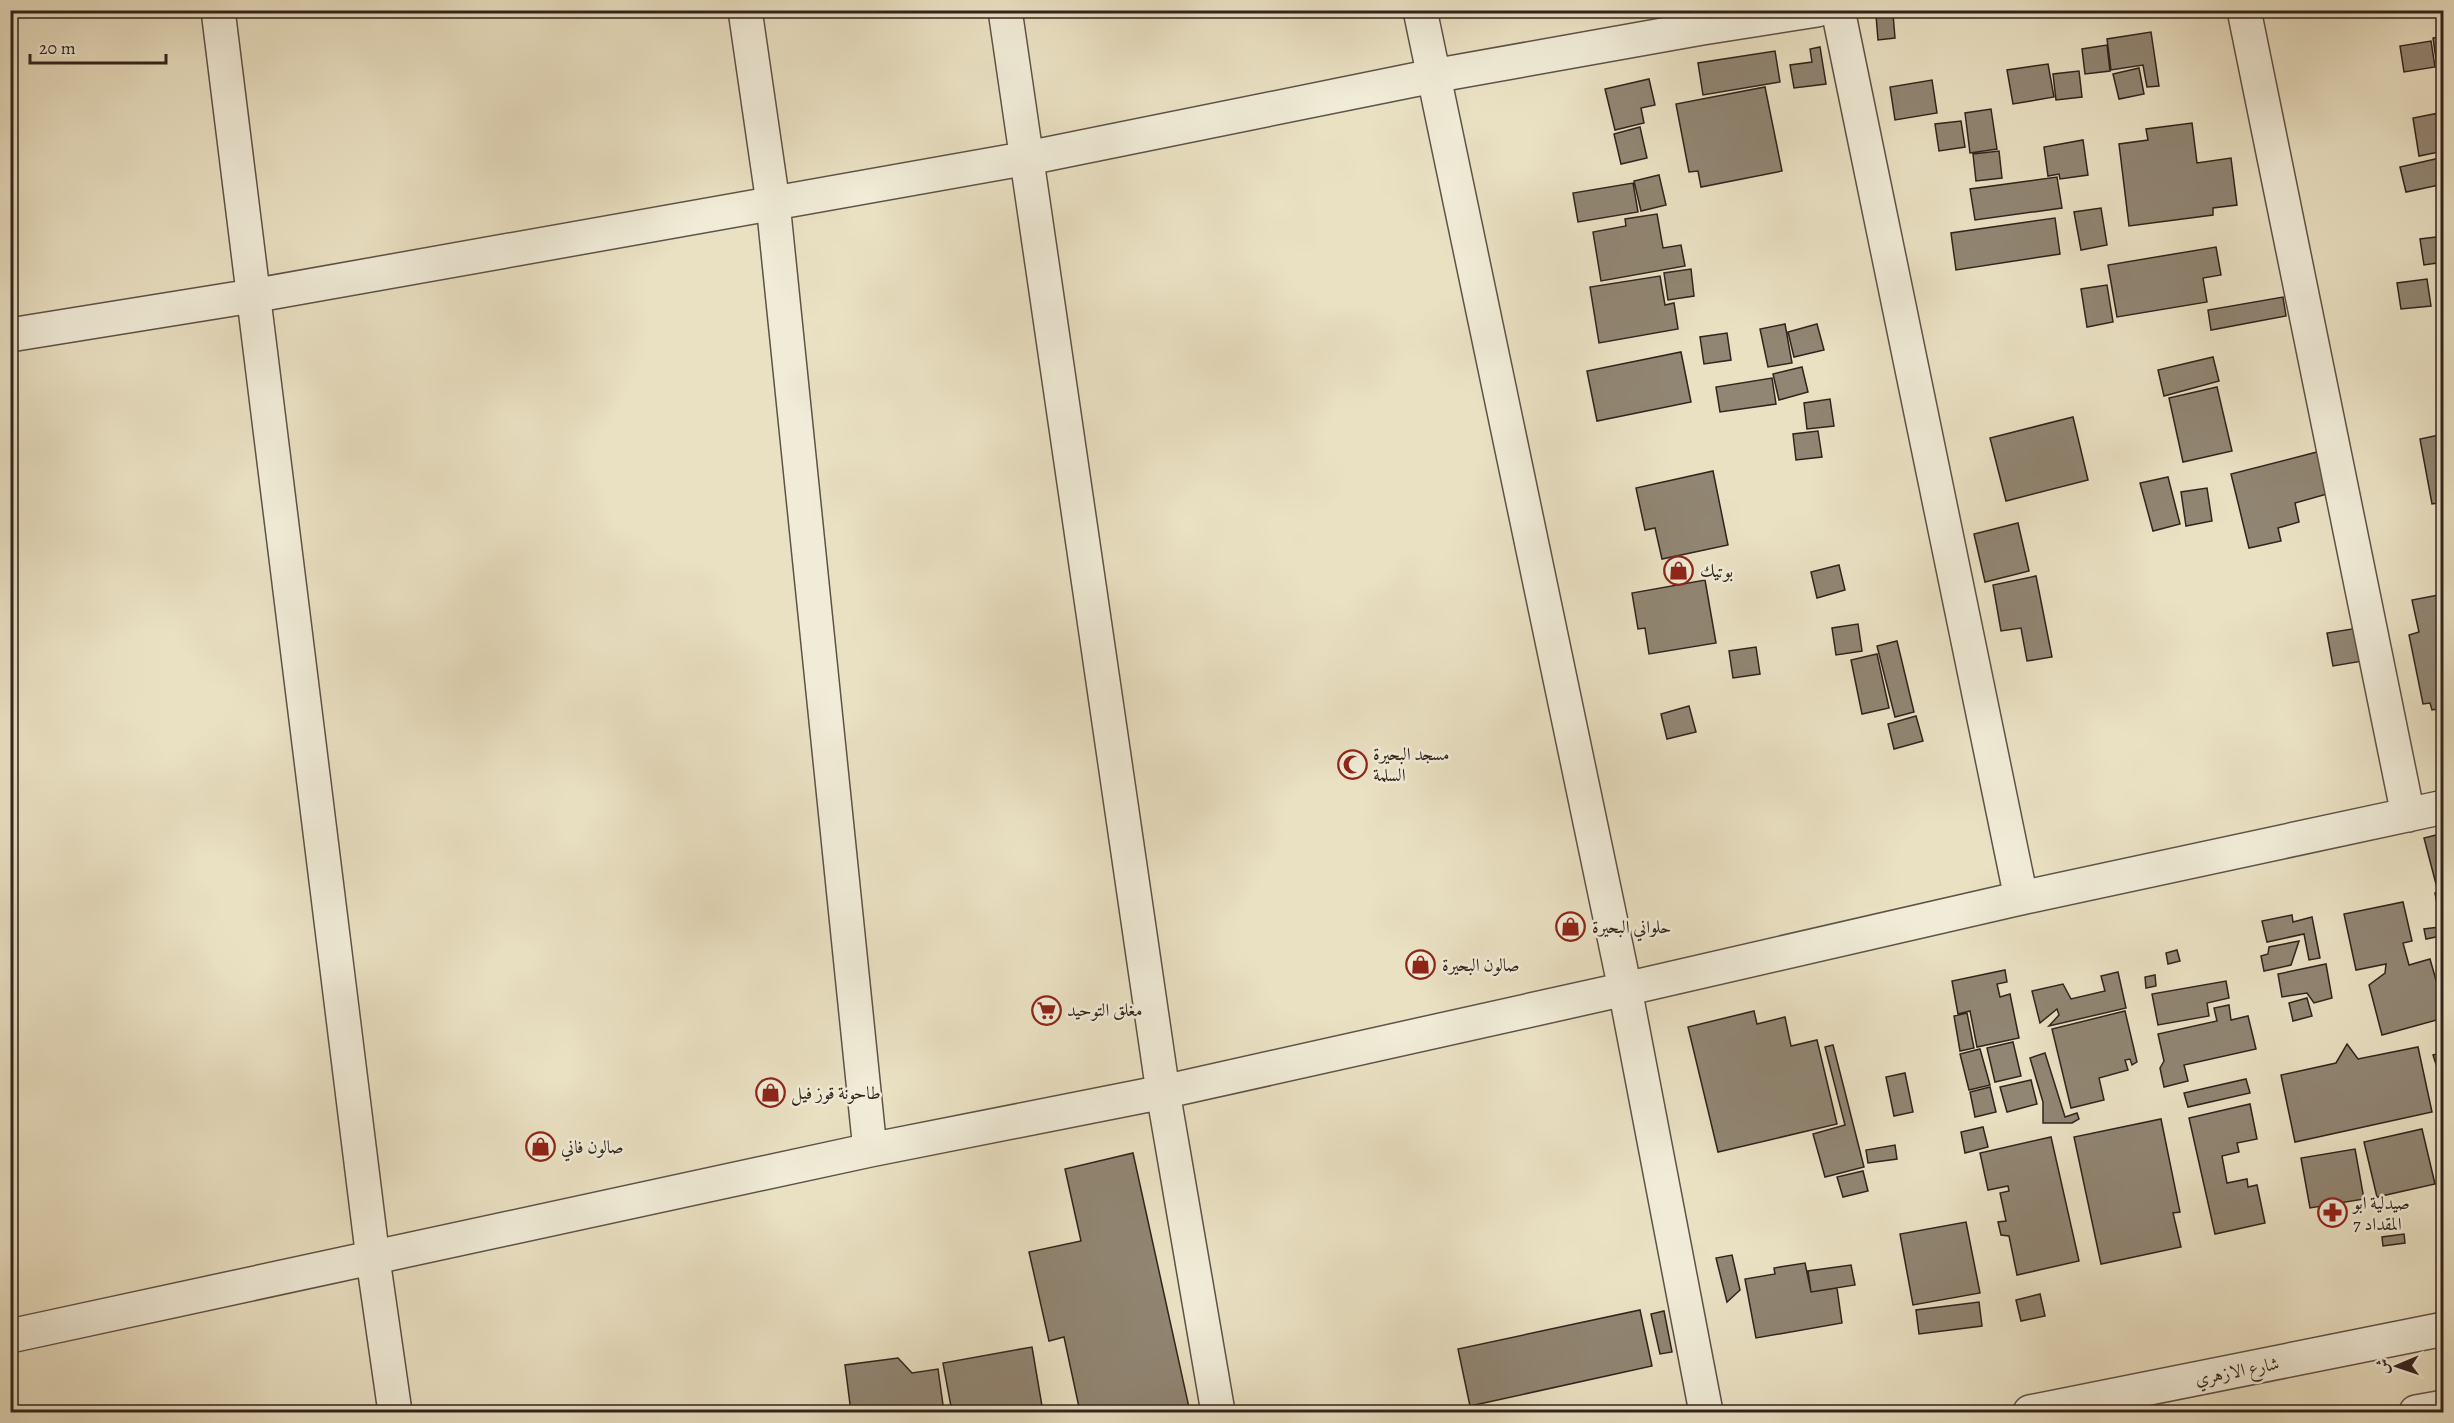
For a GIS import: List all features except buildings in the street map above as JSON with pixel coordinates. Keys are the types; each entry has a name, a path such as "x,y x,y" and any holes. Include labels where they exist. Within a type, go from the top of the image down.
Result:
{"street":[{"path":"218,10 373,1258 395,1413"},
{"path":"745,10 773,203 870,1150"},
{"path":"1005,10 1163,1092 1218,1413"},
{"path":"1420,10 1625,989 1706,1413"},
{"path":"10,334 252,296 1028,158 1701,19 1817,10"},
{"path":"1839,10 2021,898"},
{"path":"2244,10 2408,815"},
{"path":"10,1336 870,1150 1163,1092 2021,898 2444,807"},
{"name":"شارع الازهري","path":"2030,1413 2444,1329"},
{"path":"2416,1413 2444,1407"}],"place":[{"name":"بوتيك","path":"1679,571"},
{"name":"مسجد البحيرة السلمة","path":"1352,764"},
{"name":"حلواني البحيرة","path":"1571,927"},
{"name":"صالون البحيرة","path":"1421,965"},
{"name":"مغلق التوحيد","path":"1046,1010"},
{"name":"طاحونة قوز فيل","path":"770,1093"},
{"name":"صالون فاني","path":"540,1147"},
{"name":"صيدلية ابو المقداد 7","path":"2332,1213"}]}
